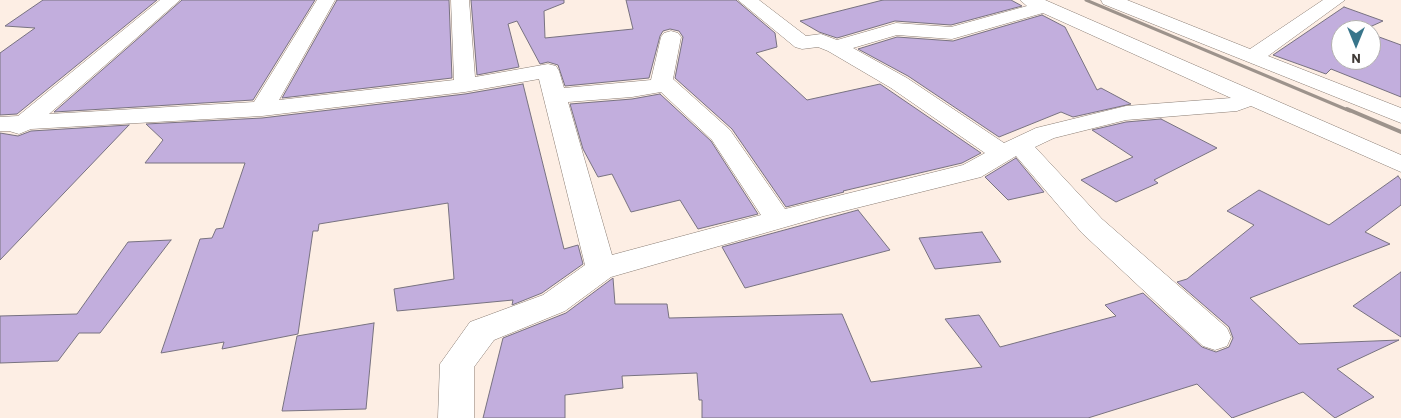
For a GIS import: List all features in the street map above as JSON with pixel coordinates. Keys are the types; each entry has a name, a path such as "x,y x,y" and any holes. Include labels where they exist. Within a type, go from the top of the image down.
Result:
{"street":[{"path":"0,142 170,0"},
{"path":"262,110 326,0"},
{"path":"460,0 465,85"},
{"path":"747,0 802,43 821,40 835,47 1010,148 1092,226 1215,336"},
{"path":"1110,0 1401,116"},
{"path":"1252,57 1336,0"},
{"path":"835,47 896,29 952,33 1037,3 1250,99 1401,164"},
{"path":"671,37 662,80 721,136 778,220"},
{"path":"0,124 262,110 465,85 548,71 601,269"},
{"path":"555,96 632,90 667,84"},
{"path":"451,418 457,364 482,331 554,304 601,269 778,220 972,171 1010,148 1045,133 1126,113 1238,104 1250,99"}],"building":[{"path":"43,0 157,0 17,114 0,115 0,53 35,28 5,26"},
{"path":"182,0 315,0 253,100 54,112"},
{"path":"337,0 449,0 452,78 282,98"},
{"path":"471,0 564,0 564,3 544,11 545,38 633,29 626,0 736,0 775,33 777,47 756,53 807,100 880,84 981,153 962,163 843,191 786,207 732,129 675,78 683,37 679,31 670,29 663,31 649,78 565,86 558,65 548,62 540,64 517,21 508,24 519,67 477,75"},
{"path":"883,0 1011,0 1022,6 951,25 895,21 837,38 819,32 800,21"},
{"path":"1344,7 1380,20 1331,20 1331,69 1326,74 1273,55"},
{"path":"1042,15 1065,27 1097,90 1101,88 1131,104 1073,117 1061,112 999,137 908,76 858,49 897,37 953,41"},
{"path":"1381,38 1401,45 1401,97 1334,70 1381,70"},
{"path":"523,84 564,249 578,245 583,264 542,293 512,305 513,300 397,311 394,289 454,279 448,203 319,224 318,231 313,231 298,334 222,349 224,342 161,353 200,239 212,238 216,229 223,228 245,163 145,163 163,140 146,124 262,118 465,94"},
{"path":"660,94 711,141 758,214 698,229 680,200 631,212 612,174 598,177 583,149 570,104 632,99"},
{"path":"1161,119 1217,148 1154,180 1158,183 1116,202 1081,180 1133,157 1092,130 1126,122"},
{"path":"129,125 0,260 0,133 18,136 31,131"},
{"path":"1016,158 1044,192 1008,200 985,177"},
{"path":"1398,176 1401,180 1401,205 1365,232 1390,244 1250,298 1299,344 1399,340 1337,369 1374,397 1335,418 1303,392 1232,418 1197,384 1088,418 702,418 702,400 699,400 697,373 622,376 623,388 565,395 565,418 483,418 503,338 566,313 613,278 615,304 667,304 669,318 842,314 871,382 982,367 945,319 979,315 1000,347 1116,316 1105,305 1143,293 1202,347 1216,352 1229,347 1233,338 1229,327 1177,282 1187,279 1254,225 1227,211 1259,190 1329,225"},
{"path":"858,210 890,250 745,288 722,247"},
{"path":"982,232 1001,262 935,269 919,238"},
{"path":"171,240 100,333 79,333 58,361 0,363 0,316 77,314 128,242"},
{"path":"1401,272 1401,337 1353,306"},
{"path":"374,323 366,409 282,411 297,336"}],"railway":[{"path":"1086,0 1350,111"},
{"path":"1347,109 1401,132"}]}
